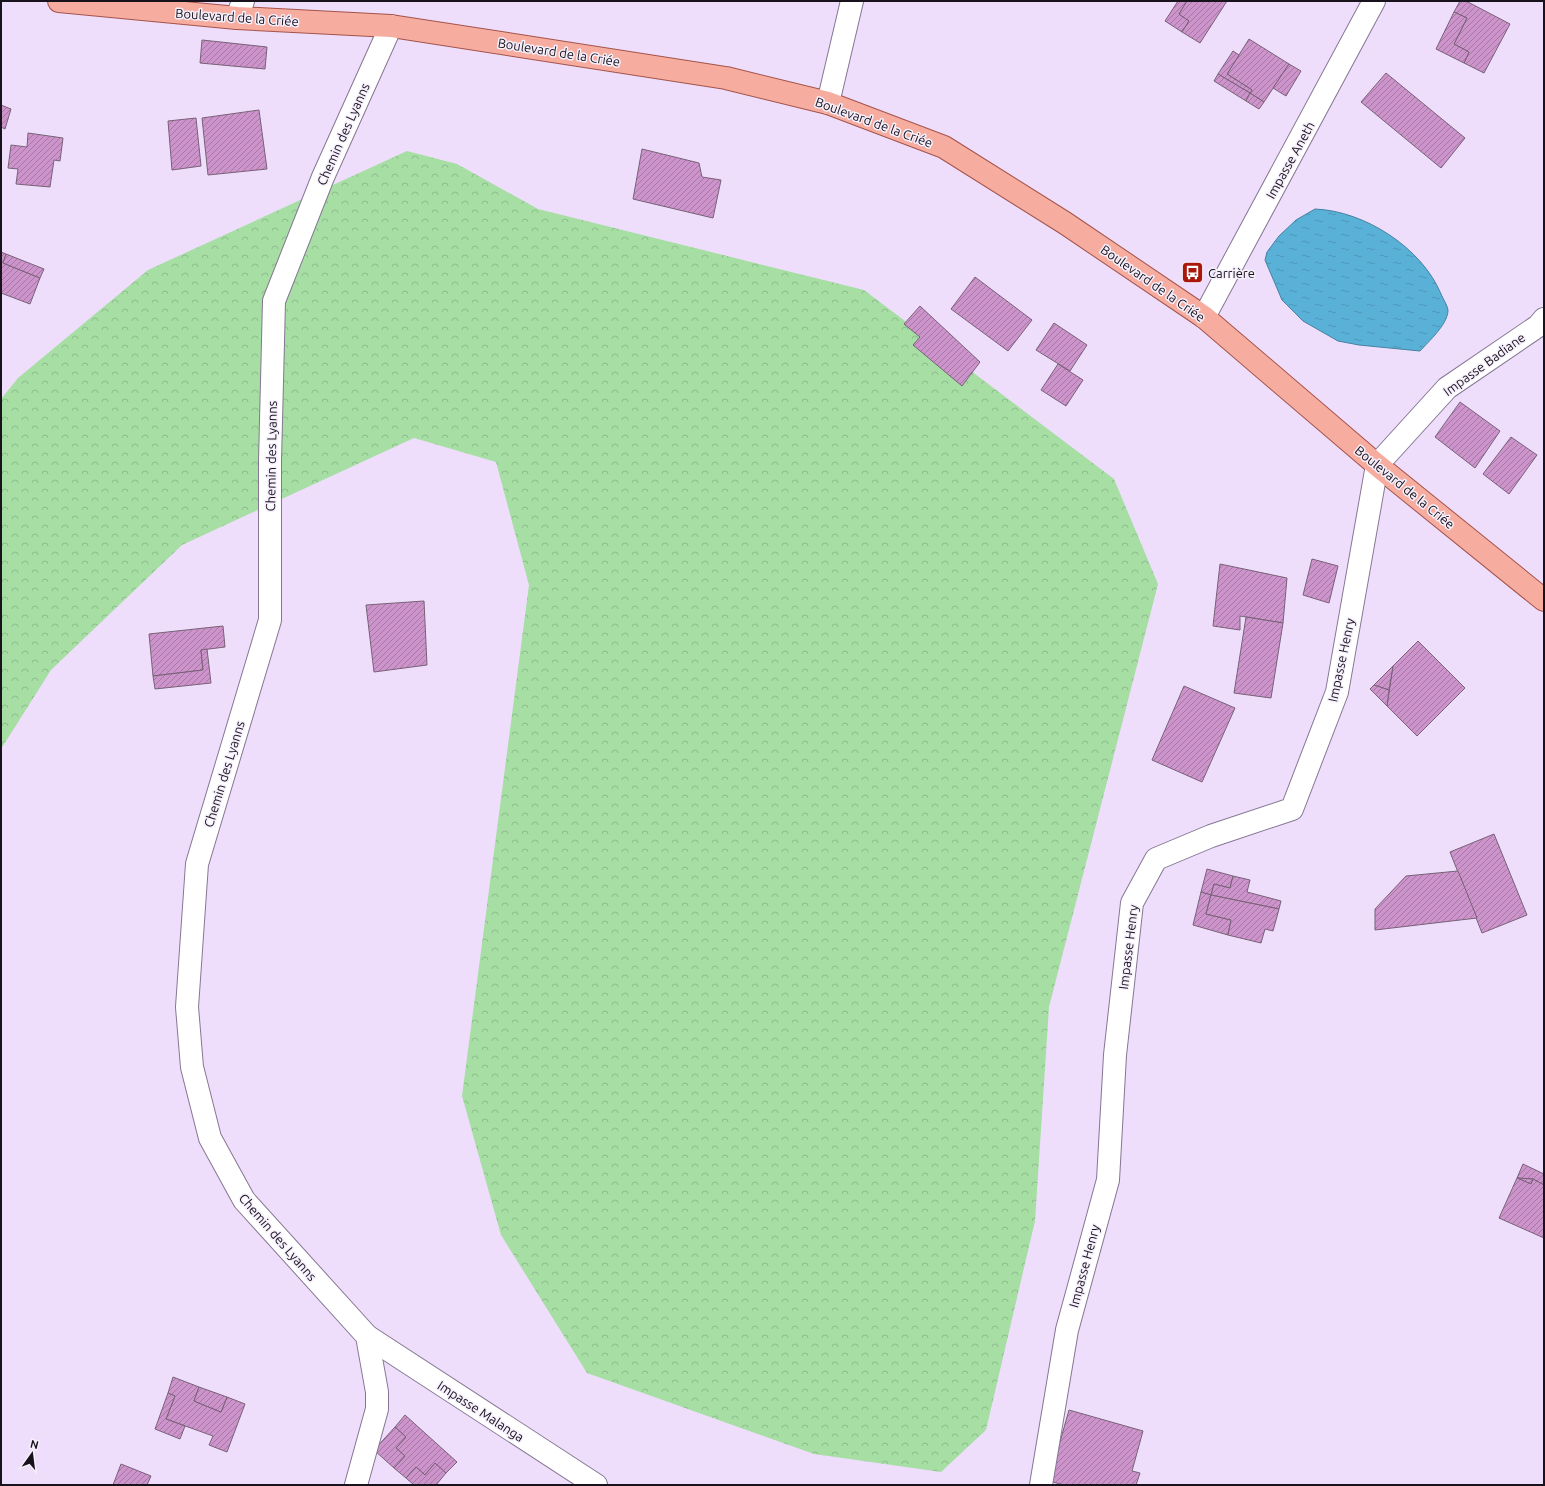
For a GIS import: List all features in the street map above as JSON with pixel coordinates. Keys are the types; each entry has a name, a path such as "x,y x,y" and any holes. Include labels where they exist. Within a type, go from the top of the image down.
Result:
{"main road":[{"name":"Boulevard de la Criée","path":"59,1 240,10 391,26 726,78 828,103 944,147 1065,223 1204,317 1377,465 1544,600"}],"street":[{"path":"828,103 852,1"},
{"name":"Impasse Aneth","path":"1204,317 1374,1"},
{"name":"Chemin des Lyanns","path":"367,1336 244,1200 210,1138 192,1067 187,1007 197,864 270,620 270,461 274,301 323,177 391,26"},
{"name":"Impasse Badiane","path":"1377,465 1448,388 1538,326 1544,319"},
{"name":"Impasse Henry","path":"1041,1485 1067,1330 1108,1180 1115,1055 1132,903 1156,859 1211,836 1292,809 1337,692 1377,465"},
{"path":"356,1485 377,1409 377,1392 367,1336"},
{"name":"Impasse Malanga","path":"367,1336 596,1485"}],"green space":[{"path":"407,151 457,164 538,209 864,290 1114,479 1158,584 1049,1007 1035,1221 986,1430 941,1472 814,1454 587,1373 501,1235 462,1096 529,585 496,462 414,438 182,545 51,670 1,749 1,399 18,378 148,270"}],"water":[{"path":"1315,209 1334,211 1353,217 1390,235 1406,247 1432,277 1448,311 1441,327 1433,338 1420,351 1359,345 1338,341 1303,321 1282,300 1265,260 1267,252 1279,236 1296,220"}],"building":[{"path":"1178,1 1187,1 1179,14 1189,21 1182,32 1165,21"},
{"path":"1187,1 1227,1 1200,43 1182,32 1189,21 1179,14"},
{"path":"1460,1 1466,1 1510,24 1484,73 1464,63 1469,52 1454,44 1467,18 1454,12"},
{"path":"1454,12 1467,18 1454,44 1469,52 1464,63 1436,49"},
{"path":"1249,39 1289,64 1264,102 1250,93 1252,90 1227,74"},
{"path":"202,40 267,47 265,69 200,63"},
{"path":"1233,51 1239,55 1227,74 1252,90 1250,93 1218,74"},
{"path":"1289,64 1301,71 1286,96 1273,88"},
{"path":"1386,73 1465,138 1441,168 1361,102"},
{"path":"1218,74 1250,93 1246,101 1214,81"},
{"path":"1250,93 1264,102 1259,109 1246,101"},
{"path":"1,105 11,109 5,129 1,127"},
{"path":"259,110 267,169 208,175 202,118"},
{"path":"196,118 201,166 172,170 168,121"},
{"path":"28,133 63,138 60,161 54,160 50,187 16,184 18,169 8,168 11,145 27,147"},
{"path":"642,149 699,163 702,177 721,180 713,218 633,199"},
{"path":"1,252 6,254 3,263 40,278 30,304 1,293"},
{"path":"6,254 44,269 40,278 3,263"},
{"path":"975,277 1032,320 1008,351 951,309"},
{"path":"920,306 980,362 962,386 913,345 920,337 904,324"},
{"path":"1054,323 1087,345 1070,371 1036,350"},
{"path":"1058,364 1083,380 1066,406 1041,390"},
{"path":"1460,402 1500,431 1475,468 1435,437"},
{"path":"1511,437 1537,455 1509,494 1483,474"},
{"path":"1312,559 1338,566 1329,603 1303,595"},
{"path":"1220,564 1287,578 1283,623 1240,616 1240,630 1213,626"},
{"path":"424,601 427,665 374,672 366,605"},
{"path":"1246,617 1283,623 1271,698 1234,693"},
{"path":"223,626 225,647 201,650 203,670 153,676 149,634"},
{"path":"1418,641 1465,688 1417,736 1387,706 1393,666"},
{"path":"207,649 211,683 155,689 153,676 203,670 201,650"},
{"path":"1393,666 1389,690 1374,685"},
{"path":"1374,685 1389,690 1387,706 1370,689"},
{"path":"1184,686 1235,708 1202,782 1152,760"},
{"path":"1494,834 1527,915 1482,933 1450,852"},
{"path":"1207,869 1233,876 1230,888 1214,884 1211,895 1201,892"},
{"path":"1458,871 1477,918 1375,930 1375,909 1406,876"},
{"path":"1233,876 1250,880 1247,892 1281,901 1279,909 1211,895 1214,884 1230,888"},
{"path":"1201,892 1211,895 1206,914 1231,920 1228,935 1193,925"},
{"path":"1211,895 1279,909 1273,931 1265,929 1261,943 1228,935 1231,920 1206,914"},
{"path":"1523,1164 1544,1174 1544,1185 1533,1179 1517,1178"},
{"path":"1517,1178 1533,1179 1531,1184"},
{"path":"1517,1178 1531,1184 1533,1179 1544,1185 1544,1238 1499,1218"},
{"path":"173,1377 199,1387 194,1401 221,1412 227,1397 245,1404 227,1452 209,1445 213,1436 166,1419 175,1396 168,1393"},
{"path":"199,1387 227,1397 221,1412 194,1401"},
{"path":"168,1393 175,1396 166,1419 185,1426 180,1439 155,1429"},
{"path":"1069,1410 1143,1431 1132,1471 1140,1473 1136,1485 1064,1485 1049,1481"},
{"path":"405,1415 457,1462 446,1473 435,1463 425,1475 416,1467 406,1478 394,1468 405,1456 396,1448 406,1437 395,1427"},
{"path":"395,1427 406,1437 396,1448 405,1456 394,1468 374,1450"},
{"path":"435,1463 446,1473 436,1485 414,1485 406,1478 416,1467 425,1475"},
{"path":"121,1464 151,1476 147,1485 113,1485"}],"place":[{"name":"Carrière","path":"1192,273"}]}
